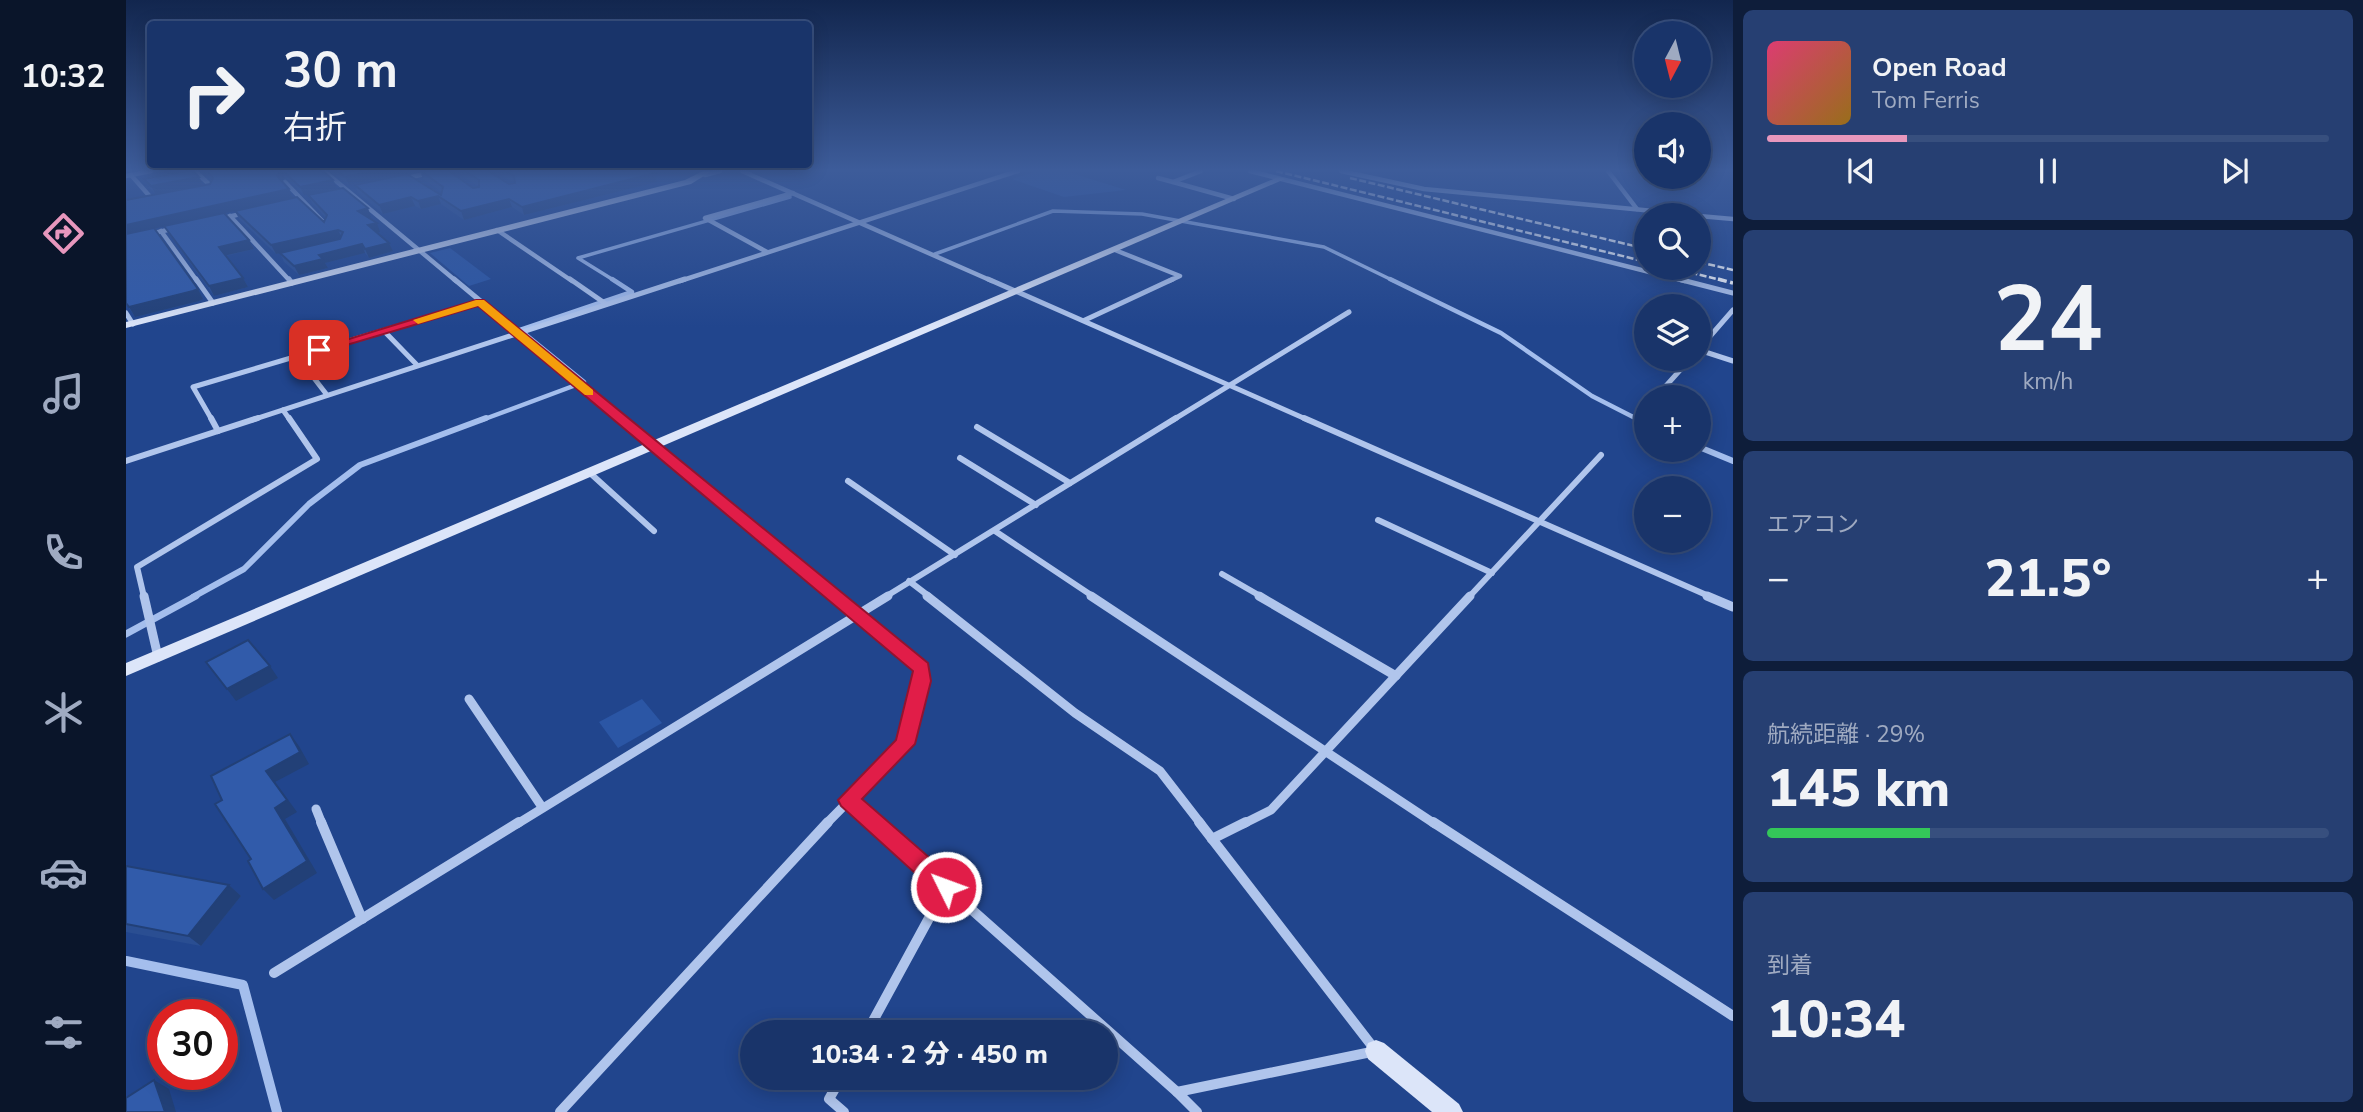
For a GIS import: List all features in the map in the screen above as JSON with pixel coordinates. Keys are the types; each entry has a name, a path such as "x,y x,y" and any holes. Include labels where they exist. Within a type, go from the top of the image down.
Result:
{"street":[{"path":"236,223 292,283"},
{"path":"324,223 327,226"},
{"path":"387,223 516,333 922,668 922,681 905,744 848,800 560,1112"},
{"path":"126,313 129,325 523,223"},
{"path":"714,223 767,252"},
{"path":"126,461 857,223"},
{"path":"862,223 1733,607"},
{"path":"126,670 1178,223"},
{"path":"1455,223 1733,293"},
{"path":"138,236 184,226"},
{"path":"497,230 606,304"},
{"path":"161,231 212,303"},
{"path":"1085,320 1180,276 1115,250"},
{"path":"271,260 283,257"},
{"path":"218,431 193,387 480,302"},
{"path":"1711,336 1733,310"},
{"path":"274,973 855,614 995,531 1228,383 1349,312"},
{"path":"383,331 417,366"},
{"path":"1711,354 1733,361"},
{"path":"297,356 327,395"},
{"path":"1667,385 1679,371"},
{"path":"158,657 137,567 317,459 283,410"},
{"path":"977,427 1070,483"},
{"path":"1212,839 1271,810 1601,455"},
{"path":"960,458 1036,505"},
{"path":"590,472 654,531"},
{"path":"848,481 955,555"},
{"path":"1378,520 1492,573"},
{"path":"995,531 1324,752 1733,1016"},
{"path":"1222,574 1396,676"},
{"path":"909,581 1075,713 1160,771 1376,1051 1451,1112"},
{"path":"469,699 542,807"},
{"path":"848,800 1198,1112"},
{"path":"316,809 362,919"},
{"path":"874,1020 946,887"},
{"path":"1177,1092 1376,1051"},
{"path":"834,1090 829,1099 844,1112"}],"shaded area":[{"path":"450,248 491,279 469,286 430,253"},
{"path":"642,699 662,723 618,748 599,722"}],"building":[{"path":"178,223 233,223 249,240 219,247 243,278 209,286 164,226"},
{"path":"248,223 377,223 368,225 389,243 365,249 362,244 319,255 323,259 294,266 280,253 340,239 343,232 338,230 271,245"},
{"path":"154,228 198,289 129,307 126,303 126,234"},
{"path":"248,640 270,666 227,689 206,662"},
{"path":"290,734 300,752 266,771 287,800 275,808 307,861 263,889 248,861 251,859 215,804 222,800 211,776"},
{"path":"126,866 229,885 188,936 126,924"},
{"path":"147,1084 147,1090 157,1090 165,1112 126,1112 126,1098"}],"waterway":[{"path":"615,281 578,258 700,223"},
{"path":"935,254 1020,223"},
{"path":"1191,223 1324,247 1394,281"},
{"path":"482,420 584,382 520,330 632,292 612,279"},
{"path":"1390,279 1501,333 1592,396 1634,417"},
{"path":"193,597 244,569 309,504 360,465 486,418"},
{"path":"1711,452 1733,461"},
{"path":"126,634 196,596"},
{"path":"126,961 243,985 277,1112"}],"railway":[{"path":"1488,223 1634,259"},
{"path":"1538,223 1634,246"},
{"path":"1711,265 1733,270"},
{"path":"1711,278 1725,281"},
{"path":"1718,279 1733,283"}],"slow traffic":[{"path":"418,320 480,302 589,392"}],"route":[{"path":"319,350 480,302 922,668 922,681 905,744 848,800 946,887"}]}
